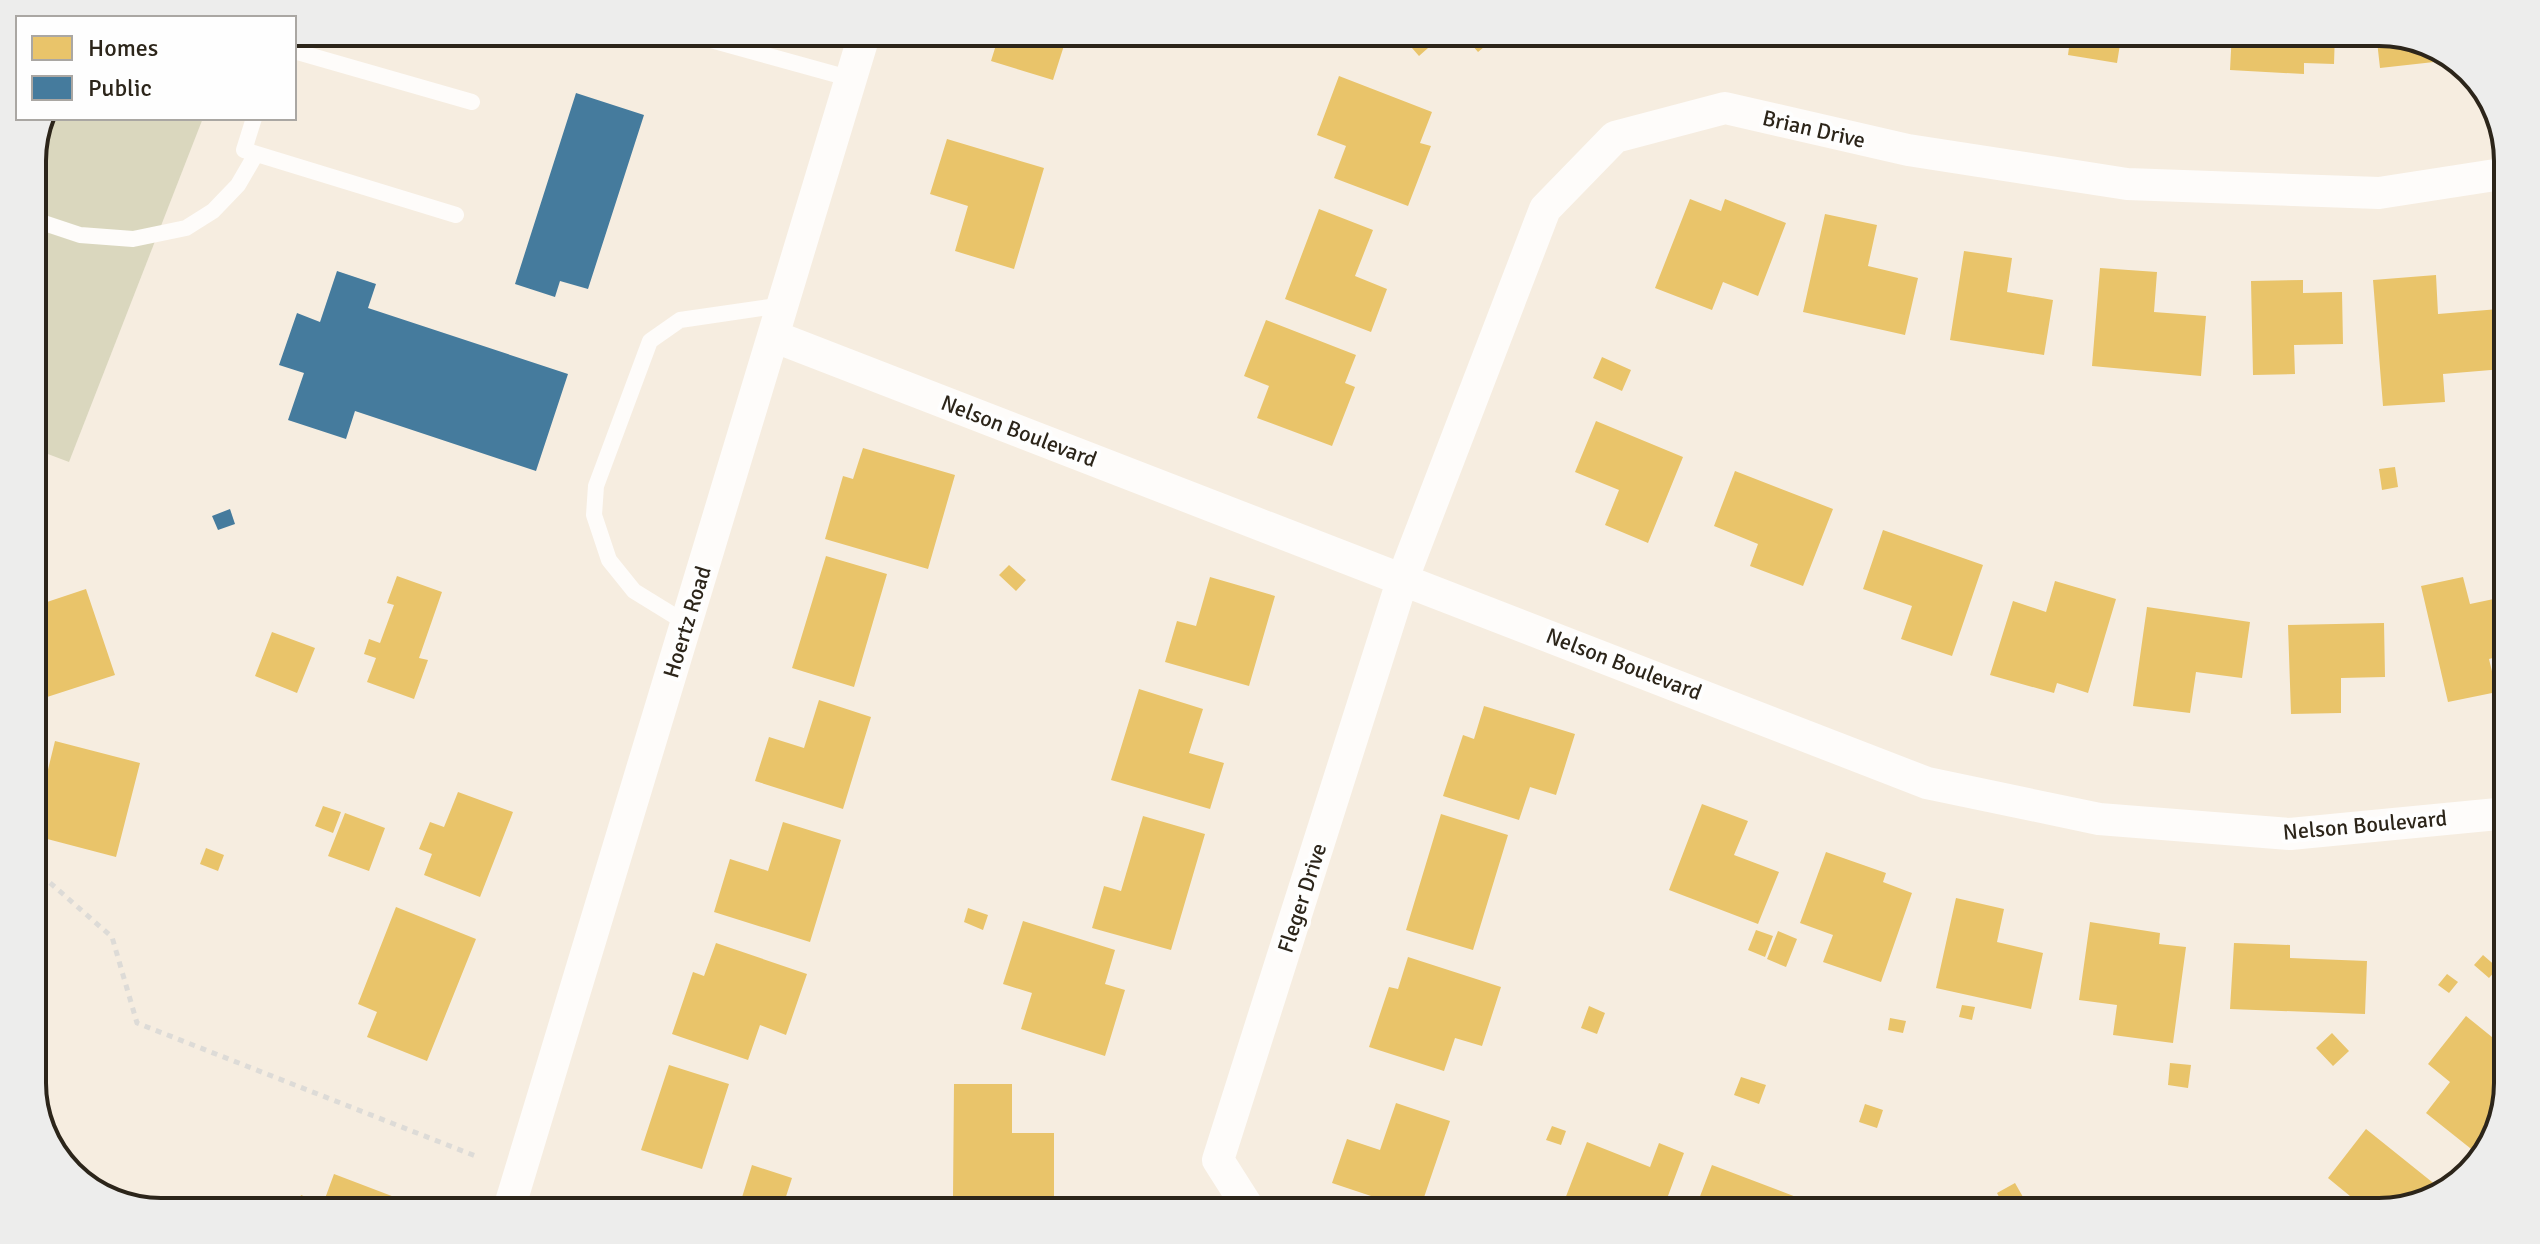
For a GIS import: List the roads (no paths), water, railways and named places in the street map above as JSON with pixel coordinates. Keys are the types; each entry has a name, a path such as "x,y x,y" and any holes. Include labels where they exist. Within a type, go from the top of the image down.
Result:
{"street":[{"name":"Hoertz Road","path":"512,1198 861,46"},
{"name":"Brian Drive","path":"1403,578 1545,209 1615,137 1725,108 1908,150 2127,184 2379,193 2494,175"},
{"name":"Nelson Boulevard","path":"773,336 1927,783 2085,816 2290,834 2494,814"},
{"name":"Fleger Drive","path":"1242,1198 1218,1160 1403,578"}],"lane":[{"path":"733,46 852,79"},
{"path":"296,52 472,102"},
{"path":"253,120 244,150 456,215"},
{"path":"46,224 80,235 133,239 186,228 213,211 238,185 256,154"},
{"path":"686,623 634,591 609,560 594,515 596,486 650,341 680,320 783,305"}]}
